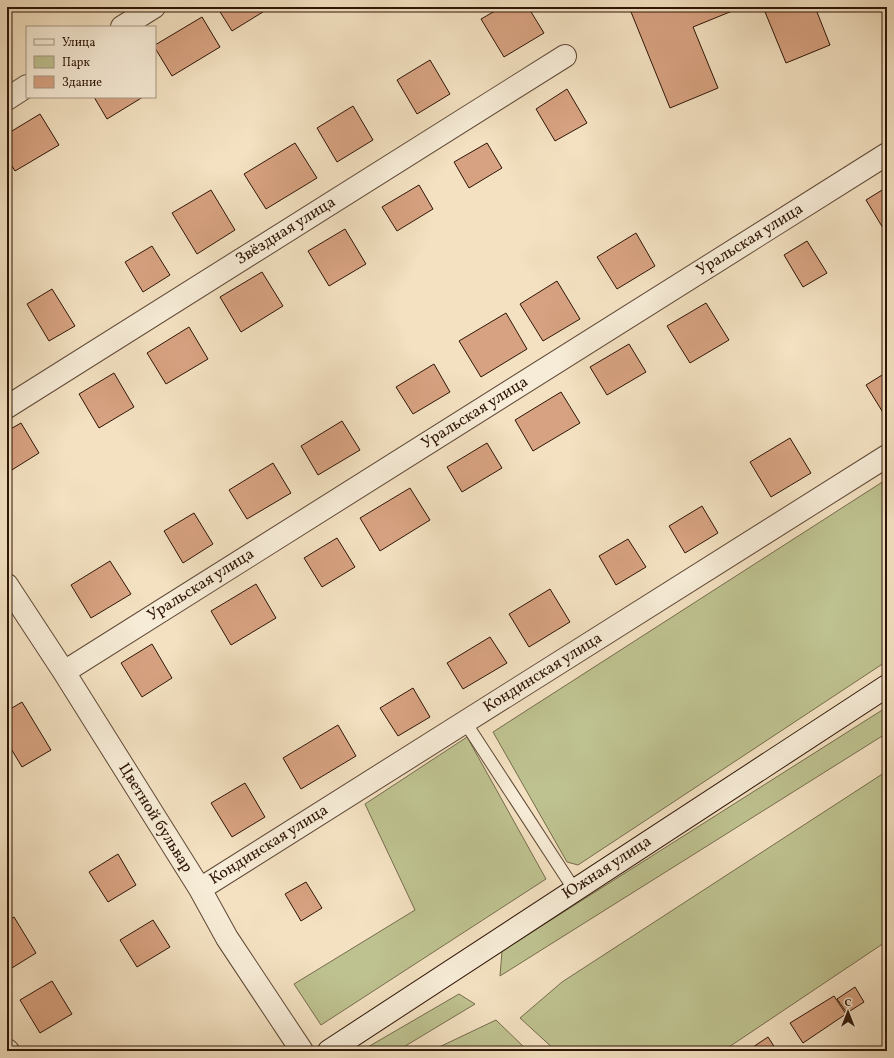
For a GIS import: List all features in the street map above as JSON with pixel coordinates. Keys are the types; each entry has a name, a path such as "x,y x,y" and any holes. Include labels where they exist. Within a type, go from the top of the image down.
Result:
{"street":[{"path":"124,26 154,7"},
{"name":"Звёздная улица","path":"7,407 565,56"},
{"path":"7,99 26,87"},
{"name":"Уральская улица","path":"64,672 887,154"},
{"name":"Кондинская улица","path":"200,888 887,456"},
{"name":"Цветной бульвар","path":"7,585 64,672 200,888 228,938 302,1051"},
{"name":"Южная улица","path":"329,1051 574,889 887,686"}],"lane":[{"path":"465,722 574,889"}],"green space":[{"path":"887,479 887,661 578,865 567,862 493,732"},
{"path":"887,707 887,733 500,976 502,951"},
{"path":"467,737 546,879 321,1025 294,984 415,910 365,804"},
{"path":"887,771 887,941 723,1051 556,1051 520,1018 562,982"},
{"path":"459,994 475,1004 397,1051 361,1051"},
{"path":"496,1020 528,1051 432,1051 435,1049"}],"building":[{"path":"217,7 271,7 232,31"},
{"path":"502,7 528,7 544,33 504,57 481,19"},
{"path":"629,7 742,7 693,27 718,88 670,108"},
{"path":"763,7 815,7 830,45 786,63"},
{"path":"202,17 220,47 172,76 156,50 156,44"},
{"path":"430,60 450,94 417,114 397,80"},
{"path":"567,89 587,123 555,141 536,109"},
{"path":"95,98 141,98 107,119"},
{"path":"353,106 373,140 337,162 317,128"},
{"path":"40,114 59,145 15,171 7,158 7,134"},
{"path":"295,143 317,178 266,209 244,174"},
{"path":"487,143 502,168 469,188 454,162"},
{"path":"419,185 433,209 397,231 382,207"},
{"path":"887,187 887,233 886,233 866,200"},
{"path":"211,190 235,230 197,254 172,213"},
{"path":"345,229 366,264 329,286 308,251"},
{"path":"636,233 655,266 617,289 597,257"},
{"path":"807,241 827,273 803,287 784,255"},
{"path":"152,246 170,275 143,292 125,262"},
{"path":"262,272 283,306 241,332 220,297"},
{"path":"557,281 580,319 543,341 520,304"},
{"path":"52,289 75,326 49,341 27,304"},
{"path":"706,303 729,340 690,363 667,326"},
{"path":"506,313 527,349 481,377 459,341"},
{"path":"189,327 208,359 166,384 147,353"},
{"path":"629,344 646,372 607,395 590,367"},
{"path":"434,364 450,392 413,414 396,387"},
{"path":"887,372 887,419 866,385"},
{"path":"114,373 134,407 99,428 79,394"},
{"path":"561,392 580,423 533,451 515,420"},
{"path":"342,421 360,450 318,475 301,446"},
{"path":"21,423 39,453 7,473 7,431"},
{"path":"790,438 811,473 771,497 750,462"},
{"path":"487,443 502,468 462,492 447,467"},
{"path":"273,463 291,493 247,519 229,490"},
{"path":"410,488 430,520 380,551 360,518"},
{"path":"702,506 718,533 685,553 669,526"},
{"path":"194,513 213,544 183,563 164,531"},
{"path":"337,538 355,567 322,587 304,558"},
{"path":"628,539 646,567 616,585 599,556"},
{"path":"110,561 131,594 91,618 71,585"},
{"path":"256,584 276,618 231,645 211,611"},
{"path":"550,589 570,622 529,647 509,614"},
{"path":"490,637 507,663 463,689 447,663"},
{"path":"152,644 172,678 142,697 121,663"},
{"path":"413,688 430,717 398,736 380,708"},
{"path":"22,702 51,750 22,767 7,742 7,711"},
{"path":"338,725 356,756 301,789 283,758"},
{"path":"245,783 265,817 232,837 211,803"},
{"path":"118,854 136,885 108,902 89,872"},
{"path":"306,882 322,908 301,921 285,894"},
{"path":"14,917 36,953 7,971 7,921"},
{"path":"153,920 170,947 137,967 120,940"},
{"path":"52,981 72,1014 40,1033 20,1000"},
{"path":"855,987 864,1002 847,1013 837,999"},
{"path":"834,996 846,1014 803,1043 790,1023"},
{"path":"768,1037 777,1051 747,1051"}]}
